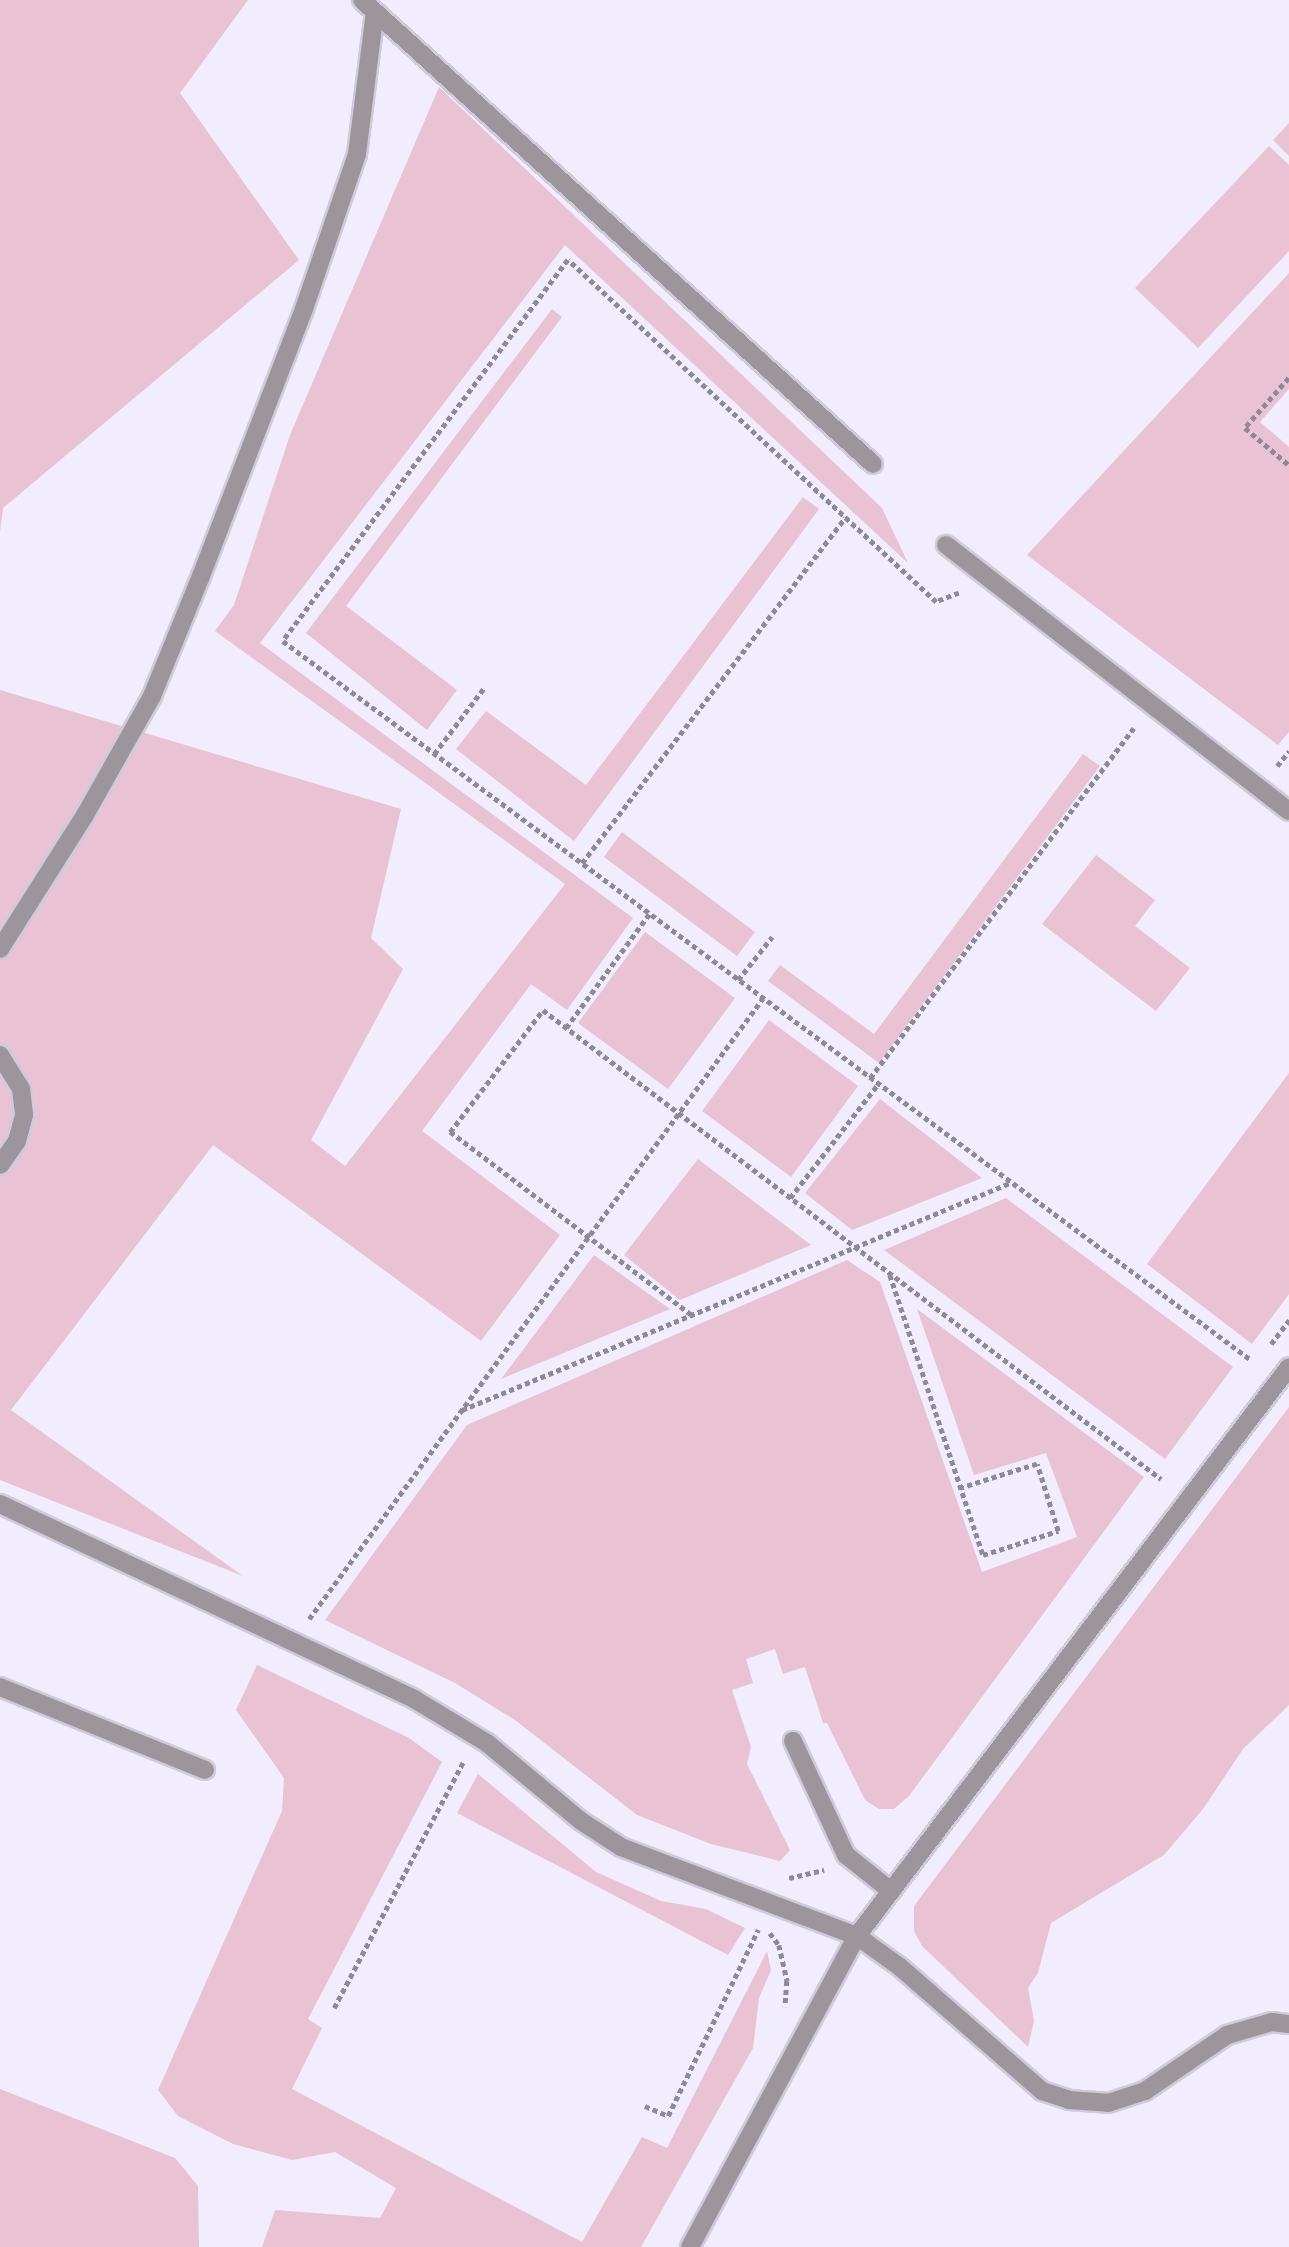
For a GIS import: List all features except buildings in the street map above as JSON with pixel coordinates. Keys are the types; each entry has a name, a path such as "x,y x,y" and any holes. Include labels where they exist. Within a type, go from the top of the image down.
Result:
{"lane":[{"path":"369,6 873,464"},
{"path":"0,949 85,815 152,696 201,576 304,309 357,155 369,6"},
{"path":"946,545 1289,811"},
{"path":"0,1055 10,1065 21,1089 24,1115 18,1141 0,1165"},
{"path":"690,2247 858,1936 1289,1367"},
{"path":"0,1504 414,1699 487,1743 581,1821 621,1847 858,1936 900,1967 1042,2091 1069,2100 1108,2103 1144,2091 1227,2035 1272,2022 1289,2024"},
{"path":"0,1687 205,1770"},
{"path":"793,1741 846,1855 891,1891"}],"path":[{"path":"959,593 936,602 568,260 283,641 1251,1360"},
{"path":"1289,378 1245,428 1289,466"},
{"path":"582,863 845,518"},
{"path":"434,754 484,688"},
{"path":"870,1077 1134,728"},
{"path":"1277,766 1289,751"},
{"path":"566,1028 649,914"},
{"path":"738,980 772,937"},
{"path":"308,1620 763,998"},
{"path":"691,1315 450,1132 543,1010 1161,1479"},
{"path":"790,1198 878,1084"},
{"path":"462,1410 1011,1183"},
{"path":"889,1273 983,1555 1058,1531 1037,1464 961,1488"},
{"path":"334,2008 467,1752"},
{"path":"757,1922 779,1945 787,1982 785,2014"},
{"path":"645,2106 668,2116 758,1930"}],"shaded area":[{"path":"0,0 248,0 180,93 299,260 3,508 0,532"},
{"path":"439,87 882,508 908,563 565,245 260,643 633,918 567,1010 531,984 422,1131 560,1235 481,1341 213,1145 11,1410 243,1576 0,1480 0,690 401,809 371,938 403,969 311,1140 345,1166 565,884 215,631 234,605 290,435"},
{"path":"1289,123 1289,156 1273,140"},
{"path":"1269,146 1289,165 1289,251 1198,348 1135,288"},
{"path":"1289,273 1289,389 1260,422 1289,447 1289,732 1278,745 1027,555"},
{"path":"552,309 562,317 346,606 457,690 427,730 306,633"},
{"path":"803,497 819,509 574,841 456,749 486,711 586,785"},
{"path":"1083,754 1100,766 879,1063 768,981 780,965 874,1034"},
{"path":"622,832 755,932 737,956 604,857"},
{"path":"1096,855 1155,900 1135,926 1190,968 1156,1011 1042,924"},
{"path":"645,932 735,998 668,1089 578,1023"},
{"path":"769,1020 858,1086 791,1177 702,1111"},
{"path":"1289,1073 1289,1294 1252,1344 1147,1264"},
{"path":"880,1099 982,1178 852,1230 805,1193"},
{"path":"698,1159 811,1245 680,1300 624,1255"},
{"path":"1006,1198 1233,1367 1165,1459 884,1250"},
{"path":"594,1255 670,1309 501,1379"},
{"path":"847,1260 880,1282 982,1572 1077,1537 1046,1453 974,1475 917,1309 1144,1477 909,1796 894,1809 879,1809 865,1800 827,1723 823,1723 805,1667 783,1674 775,1649 746,1659 753,1683 732,1690 751,1747 747,1764 790,1850 780,1861 711,1844 637,1815 515,1720 455,1683 325,1620 467,1425"},
{"path":"1289,1407 1289,1705 1243,1749 1203,1809 1164,1855 1051,1923 1038,1973 1028,1988 1034,2021 1028,2047 922,1946 914,1931 914,1906"},
{"path":"257,1665 409,1738 442,1762 308,2019 322,2028 292,2089 582,2242 642,2137 667,2148 767,1951 771,1970 759,1998 753,2048 641,2247 262,2247 275,2210 380,2218 396,2188 335,2152 292,2160 233,2144 178,2116 158,2090 282,1811 284,1778 236,1710"},
{"path":"478,1774 596,1872 661,1901 706,1909 745,1928 728,1955 457,1813"},
{"path":"0,2089 175,2158 198,2186 199,2247 0,2247"}]}
